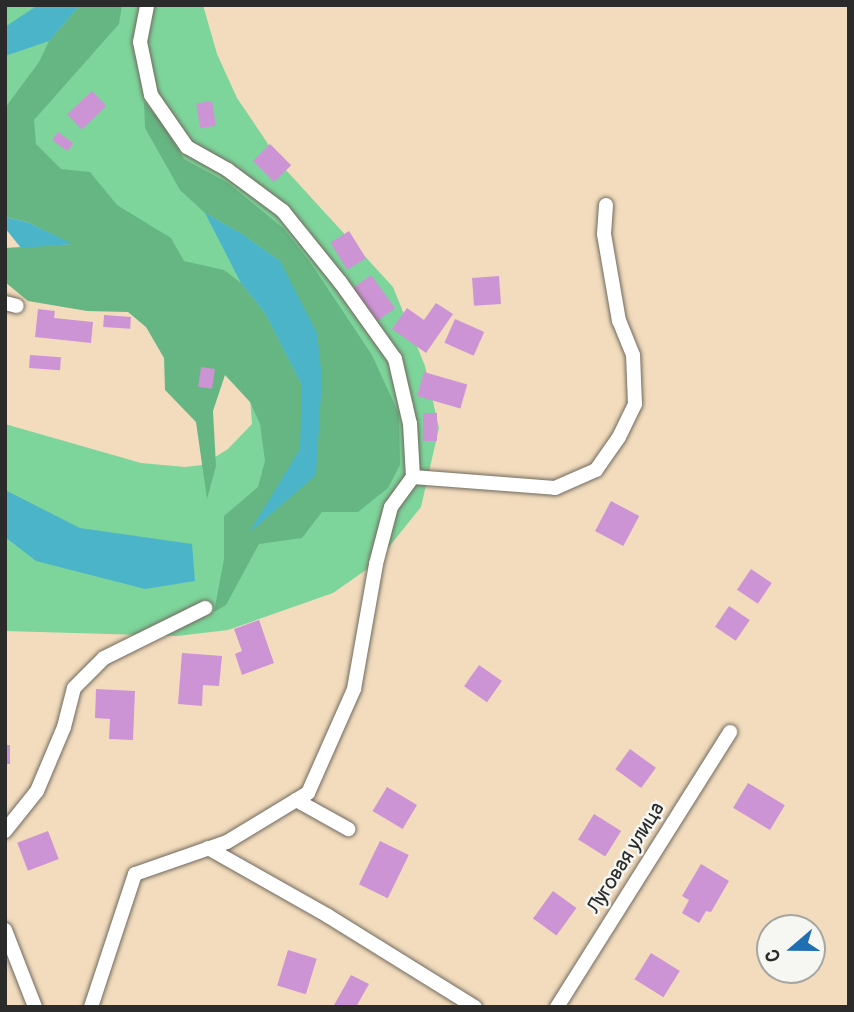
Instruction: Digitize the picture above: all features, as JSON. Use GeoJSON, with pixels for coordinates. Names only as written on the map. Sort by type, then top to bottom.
{"type":"FeatureCollection","features":[{"type":"Feature","properties":{"kind":"street"},"geometry":{"type":"LineString","coordinates":[[91,1007],[135,874],[227,842],[308,793],[354,689],[376,564],[391,507],[414,477],[410,424],[394,359],[340,282],[283,211],[228,170],[187,147],[151,95],[140,42],[147,5]]}},
{"type":"Feature","properties":{"kind":"street"},"geometry":{"type":"LineString","coordinates":[[414,477],[555,488],[596,470],[619,437],[635,404],[633,355],[619,321],[606,247],[606,205]]}},
{"type":"Feature","properties":{"kind":"street"},"geometry":{"type":"LineString","coordinates":[[5,831],[37,791],[64,727],[74,688],[104,658],[205,608]]}},
{"type":"Feature","properties":{"kind":"street","name":"Луговая улица"},"geometry":{"type":"LineString","coordinates":[[557,1007],[730,732]]}},
{"type":"Feature","properties":{"kind":"street"},"geometry":{"type":"LineString","coordinates":[[296,800],[348,829]]}},
{"type":"Feature","properties":{"kind":"street"},"geometry":{"type":"LineString","coordinates":[[208,848],[328,916],[475,1007]]}},
{"type":"Feature","properties":{"kind":"street"},"geometry":{"type":"LineString","coordinates":[[5,930],[35,1007]]}},
{"type":"Feature","properties":{"kind":"green space"},"geometry":{"type":"Polygon","coordinates":[[[5,5],[203,5],[217,54],[237,98],[285,169],[393,287],[425,366],[439,428],[421,507],[376,563],[333,593],[228,630],[177,636],[5,631],[5,424],[141,463],[185,467],[202,465],[228,449],[252,424],[248,368],[5,193],[5,5]]]}},
{"type":"Feature","properties":{"kind":"green space"},"geometry":{"type":"Polygon","coordinates":[[[80,5],[122,5],[119,24],[34,120],[36,144],[61,169],[90,172],[117,205],[171,238],[184,261],[224,270],[241,283],[265,313],[302,385],[293,290],[280,261],[242,234],[205,213],[180,190],[145,128],[144,102],[160,120],[184,159],[228,183],[283,228],[310,262],[372,355],[399,414],[400,465],[388,488],[358,512],[322,512],[302,538],[259,544],[226,605],[214,612],[224,559],[224,516],[258,487],[265,461],[260,424],[250,402],[225,375],[213,411],[216,466],[207,499],[196,422],[165,390],[164,358],[146,327],[128,312],[87,311],[28,301],[5,282],[5,248],[71,244],[27,222],[5,217],[5,108],[39,62],[49,41],[80,5]]]}},
{"type":"Feature","properties":{"kind":"water"},"geometry":{"type":"Polygon","coordinates":[[[38,5],[80,5],[49,41],[5,56],[5,27],[38,5]]]}},
{"type":"Feature","properties":{"kind":"water"},"geometry":{"type":"Polygon","coordinates":[[[205,213],[242,234],[280,261],[317,333],[322,378],[316,475],[249,533],[300,449],[302,385],[265,313],[241,283],[205,213]]]}},
{"type":"Feature","properties":{"kind":"water"},"geometry":{"type":"Polygon","coordinates":[[[5,217],[27,222],[73,244],[21,248],[5,228],[5,217]]]}},
{"type":"Feature","properties":{"kind":"water"},"geometry":{"type":"Polygon","coordinates":[[[5,490],[80,528],[192,544],[195,581],[145,589],[36,561],[5,537],[5,490]]]}},
{"type":"Feature","properties":{"kind":"building"},"geometry":{"type":"Polygon","coordinates":[[[92,91],[106,106],[81,130],[67,114],[92,91]]]}},
{"type":"Feature","properties":{"kind":"building"},"geometry":{"type":"Polygon","coordinates":[[[212,101],[216,126],[200,128],[196,104],[212,101]]]}},
{"type":"Feature","properties":{"kind":"building"},"geometry":{"type":"Polygon","coordinates":[[[58,132],[73,143],[67,151],[52,140],[58,132]]]}},
{"type":"Feature","properties":{"kind":"building"},"geometry":{"type":"Polygon","coordinates":[[[270,144],[291,165],[274,182],[253,161],[270,144]]]}},
{"type":"Feature","properties":{"kind":"building"},"geometry":{"type":"Polygon","coordinates":[[[349,231],[366,258],[347,270],[330,243],[349,231]]]}},
{"type":"Feature","properties":{"kind":"building"},"geometry":{"type":"Polygon","coordinates":[[[371,275],[395,308],[377,321],[353,288],[371,275]]]}},
{"type":"Feature","properties":{"kind":"building"},"geometry":{"type":"Polygon","coordinates":[[[499,276],[501,304],[474,306],[472,278],[499,276]]]}},
{"type":"Feature","properties":{"kind":"building"},"geometry":{"type":"Polygon","coordinates":[[[436,303],[453,314],[426,353],[392,329],[407,308],[424,320],[436,303]]]}},
{"type":"Feature","properties":{"kind":"building"},"geometry":{"type":"Polygon","coordinates":[[[38,309],[55,311],[54,318],[93,322],[91,343],[35,337],[38,309]]]}},
{"type":"Feature","properties":{"kind":"building"},"geometry":{"type":"Polygon","coordinates":[[[104,315],[131,317],[130,329],[103,327],[104,315]]]}},
{"type":"Feature","properties":{"kind":"building"},"geometry":{"type":"Polygon","coordinates":[[[455,319],[484,332],[474,356],[444,343],[455,319]]]}},
{"type":"Feature","properties":{"kind":"building"},"geometry":{"type":"Polygon","coordinates":[[[30,355],[61,357],[60,370],[29,368],[30,355]]]}},
{"type":"Feature","properties":{"kind":"building"},"geometry":{"type":"Polygon","coordinates":[[[201,367],[215,369],[212,389],[198,387],[201,367]]]}},
{"type":"Feature","properties":{"kind":"building"},"geometry":{"type":"Polygon","coordinates":[[[424,372],[467,384],[460,408],[417,396],[424,372]]]}},
{"type":"Feature","properties":{"kind":"building"},"geometry":{"type":"Polygon","coordinates":[[[423,413],[437,413],[437,441],[423,441],[423,413]]]}},
{"type":"Feature","properties":{"kind":"building"},"geometry":{"type":"Polygon","coordinates":[[[611,501],[639,516],[623,546],[595,531],[611,501]]]}},
{"type":"Feature","properties":{"kind":"building"},"geometry":{"type":"Polygon","coordinates":[[[751,569],[772,583],[758,604],[737,590],[751,569]]]}},
{"type":"Feature","properties":{"kind":"building"},"geometry":{"type":"Polygon","coordinates":[[[729,606],[750,620],[736,641],[715,627],[729,606]]]}},
{"type":"Feature","properties":{"kind":"building"},"geometry":{"type":"Polygon","coordinates":[[[259,620],[274,663],[242,675],[235,654],[242,651],[234,629],[259,620]]]}},
{"type":"Feature","properties":{"kind":"building"},"geometry":{"type":"Polygon","coordinates":[[[182,653],[222,656],[219,686],[203,685],[202,706],[178,704],[182,653]]]}},
{"type":"Feature","properties":{"kind":"building"},"geometry":{"type":"Polygon","coordinates":[[[479,665],[502,681],[487,702],[464,686],[479,665]]]}},
{"type":"Feature","properties":{"kind":"building"},"geometry":{"type":"Polygon","coordinates":[[[96,689],[135,691],[133,740],[109,739],[110,719],[95,718],[96,689]]]}},
{"type":"Feature","properties":{"kind":"building"},"geometry":{"type":"Polygon","coordinates":[[[5,745],[10,745],[10,764],[5,764],[5,745]]]}},
{"type":"Feature","properties":{"kind":"building"},"geometry":{"type":"Polygon","coordinates":[[[630,749],[656,768],[641,788],[615,769],[630,749]]]}},
{"type":"Feature","properties":{"kind":"building"},"geometry":{"type":"Polygon","coordinates":[[[748,783],[785,805],[770,830],[733,808],[748,783]]]}},
{"type":"Feature","properties":{"kind":"building"},"geometry":{"type":"Polygon","coordinates":[[[387,787],[417,805],[403,829],[373,811],[387,787]]]}},
{"type":"Feature","properties":{"kind":"building"},"geometry":{"type":"Polygon","coordinates":[[[594,814],[621,831],[605,856],[578,839],[594,814]]]}},
{"type":"Feature","properties":{"kind":"building"},"geometry":{"type":"Polygon","coordinates":[[[48,831],[59,859],[28,871],[17,843],[48,831]]]}},
{"type":"Feature","properties":{"kind":"building"},"geometry":{"type":"Polygon","coordinates":[[[380,841],[409,855],[388,898],[359,884],[380,841]]]}},
{"type":"Feature","properties":{"kind":"building"},"geometry":{"type":"Polygon","coordinates":[[[701,864],[729,881],[711,912],[706,911],[699,923],[682,913],[689,900],[682,896],[701,864]]]}},
{"type":"Feature","properties":{"kind":"building"},"geometry":{"type":"Polygon","coordinates":[[[553,891],[576,908],[556,936],[533,919],[553,891]]]}},
{"type":"Feature","properties":{"kind":"building"},"geometry":{"type":"Polygon","coordinates":[[[288,950],[317,959],[306,994],[277,985],[288,950]]]}},
{"type":"Feature","properties":{"kind":"building"},"geometry":{"type":"Polygon","coordinates":[[[651,953],[680,971],[663,997],[635,979],[651,953]]]}},
{"type":"Feature","properties":{"kind":"building"},"geometry":{"type":"Polygon","coordinates":[[[351,975],[369,984],[356,1007],[333,1007],[351,975]]]}}]}
